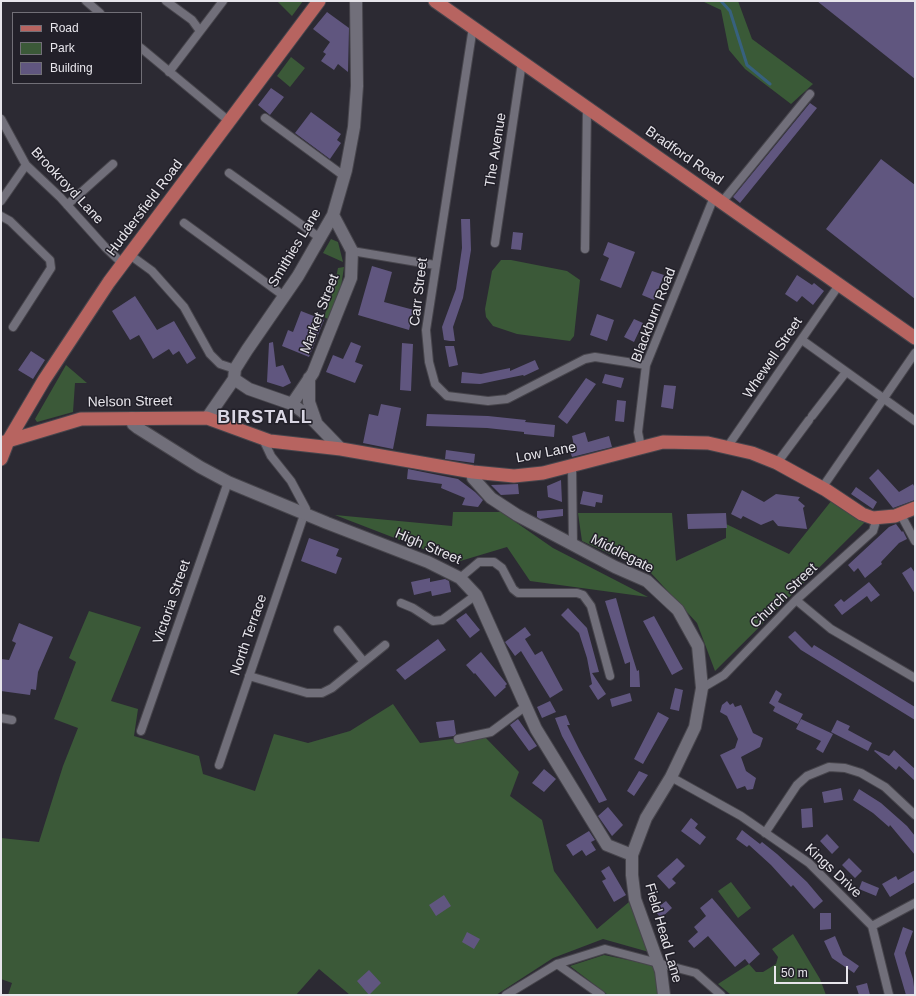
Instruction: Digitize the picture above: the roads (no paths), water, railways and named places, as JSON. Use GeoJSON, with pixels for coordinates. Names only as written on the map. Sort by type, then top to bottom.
{"type":"FeatureCollection","features":[{"type":"Feature","properties":{"kind":"main road","name":"Huddersfield Road"},"geometry":{"type":"LineString","coordinates":[[1,459],[5,442],[44,380],[127,259],[230,122],[318,1]]}},
{"type":"Feature","properties":{"kind":"main road","name":"Bradford Road"},"geometry":{"type":"LineString","coordinates":[[435,1],[915,338]]}},
{"type":"Feature","properties":{"kind":"main road","name":"Nelson Street"},"geometry":{"type":"LineString","coordinates":[[5,442],[81,419],[207,418]]}},
{"type":"Feature","properties":{"kind":"main road","name":"Low Lane"},"geometry":{"type":"LineString","coordinates":[[207,418],[270,442],[341,449],[473,472],[514,476],[543,473],[663,442],[683,441],[728,446],[752,453],[777,463],[822,488],[862,514],[877,518]]}},
{"type":"Feature","properties":{"kind":"main road"},"geometry":{"type":"LineString","coordinates":[[877,518],[902,515],[915,508]]}},
{"type":"Feature","properties":{"kind":"street"},"geometry":{"type":"LineString","coordinates":[[86,1],[99,12]]}},
{"type":"Feature","properties":{"kind":"street"},"geometry":{"type":"LineString","coordinates":[[166,1],[192,20],[200,31]]}},
{"type":"Feature","properties":{"kind":"street"},"geometry":{"type":"LineString","coordinates":[[169,72],[223,1]]}},
{"type":"Feature","properties":{"kind":"street","name":"Smithies Lane"},"geometry":{"type":"LineString","coordinates":[[207,418],[333,215],[344,176],[354,127],[357,86],[356,1]]}},
{"type":"Feature","properties":{"kind":"street","name":"Carr Street"},"geometry":{"type":"LineString","coordinates":[[473,27],[426,330],[429,362],[435,384],[447,396],[488,401],[507,399],[585,359],[595,357],[646,365]]}},
{"type":"Feature","properties":{"kind":"street"},"geometry":{"type":"LineString","coordinates":[[142,49],[230,122]]}},
{"type":"Feature","properties":{"kind":"street","name":"The Avenue"},"geometry":{"type":"LineString","coordinates":[[495,243],[522,62]]}},
{"type":"Feature","properties":{"kind":"street","name":"Blackburn Road"},"geometry":{"type":"LineString","coordinates":[[641,447],[638,432],[646,365],[718,199],[810,94]]}},
{"type":"Feature","properties":{"kind":"street"},"geometry":{"type":"LineString","coordinates":[[585,249],[587,108]]}},
{"type":"Feature","properties":{"kind":"street"},"geometry":{"type":"LineString","coordinates":[[265,118],[344,176]]}},
{"type":"Feature","properties":{"kind":"street","name":"Brookroyd Lane"},"geometry":{"type":"LineString","coordinates":[[1,119],[26,165],[67,205],[105,247],[152,271],[184,307],[210,354],[220,364],[234,374]]}},
{"type":"Feature","properties":{"kind":"street"},"geometry":{"type":"LineString","coordinates":[[67,205],[113,164]]}},
{"type":"Feature","properties":{"kind":"street"},"geometry":{"type":"LineString","coordinates":[[1,201],[26,165]]}},
{"type":"Feature","properties":{"kind":"street"},"geometry":{"type":"LineString","coordinates":[[229,173],[320,238]]}},
{"type":"Feature","properties":{"kind":"street","name":"Market Street"},"geometry":{"type":"LineString","coordinates":[[292,404],[310,378],[338,315],[352,278],[352,251],[333,215]]}},
{"type":"Feature","properties":{"kind":"street"},"geometry":{"type":"LineString","coordinates":[[1,216],[10,221],[50,260],[51,268],[13,327]]}},
{"type":"Feature","properties":{"kind":"street"},"geometry":{"type":"LineString","coordinates":[[184,223],[284,296]]}},
{"type":"Feature","properties":{"kind":"street"},"geometry":{"type":"LineString","coordinates":[[352,251],[435,265]]}},
{"type":"Feature","properties":{"kind":"street","name":"Whewell Street"},"geometry":{"type":"LineString","coordinates":[[728,446],[839,285]]}},
{"type":"Feature","properties":{"kind":"street"},"geometry":{"type":"LineString","coordinates":[[802,340],[915,421]]}},
{"type":"Feature","properties":{"kind":"street"},"geometry":{"type":"LineString","coordinates":[[822,488],[915,352]]}},
{"type":"Feature","properties":{"kind":"street"},"geometry":{"type":"LineString","coordinates":[[777,463],[846,372]]}},
{"type":"Feature","properties":{"kind":"street"},"geometry":{"type":"LineString","coordinates":[[234,374],[249,389],[292,404],[317,424],[341,449]]}},
{"type":"Feature","properties":{"kind":"street","name":"Market Street"},"geometry":{"type":"LineString","coordinates":[[310,378],[310,402],[317,424]]}},
{"type":"Feature","properties":{"kind":"street","name":"High Street"},"geometry":{"type":"LineString","coordinates":[[132,418],[133,424],[138,428],[200,467],[228,482],[327,523],[428,562],[460,578],[476,595],[536,729],[607,845],[632,855]]}},
{"type":"Feature","properties":{"kind":"street"},"geometry":{"type":"LineString","coordinates":[[264,439],[271,456],[291,481],[306,507],[305,513]]}},
{"type":"Feature","properties":{"kind":"street"},"geometry":{"type":"LineString","coordinates":[[572,466],[573,546]]}},
{"type":"Feature","properties":{"kind":"street","name":"Middlegate"},"geometry":{"type":"LineString","coordinates":[[473,472],[474,478],[491,498],[517,515],[573,546],[647,581],[678,610],[698,646],[702,688],[695,727],[671,777],[646,818],[632,855]]}},
{"type":"Feature","properties":{"kind":"street","name":"Victoria Street"},"geometry":{"type":"LineString","coordinates":[[141,731],[228,482]]}},
{"type":"Feature","properties":{"kind":"street","name":"North Terrace"},"geometry":{"type":"LineString","coordinates":[[219,765],[305,513]]}},
{"type":"Feature","properties":{"kind":"street"},"geometry":{"type":"LineString","coordinates":[[902,515],[915,541]]}},
{"type":"Feature","properties":{"kind":"street","name":"Church Street"},"geometry":{"type":"LineString","coordinates":[[702,688],[724,675],[796,600],[873,531],[877,518]]}},
{"type":"Feature","properties":{"kind":"street"},"geometry":{"type":"LineString","coordinates":[[460,578],[479,562],[494,562],[502,568],[513,589],[518,593],[577,593],[583,595],[591,606],[610,676]]}},
{"type":"Feature","properties":{"kind":"street"},"geometry":{"type":"LineString","coordinates":[[401,604],[413,608],[433,621],[442,620],[476,595]]}},
{"type":"Feature","properties":{"kind":"street"},"geometry":{"type":"LineString","coordinates":[[796,600],[831,629],[915,678]]}},
{"type":"Feature","properties":{"kind":"street"},"geometry":{"type":"LineString","coordinates":[[338,630],[364,662]]}},
{"type":"Feature","properties":{"kind":"street"},"geometry":{"type":"LineString","coordinates":[[249,676],[307,693],[322,693],[332,688],[385,645]]}},
{"type":"Feature","properties":{"kind":"street"},"geometry":{"type":"LineString","coordinates":[[458,739],[491,732],[526,706]]}},
{"type":"Feature","properties":{"kind":"street"},"geometry":{"type":"LineString","coordinates":[[1,718],[12,720]]}},
{"type":"Feature","properties":{"kind":"street"},"geometry":{"type":"LineString","coordinates":[[766,833],[798,785],[807,776],[829,767],[845,768],[861,773],[885,787],[915,815]]}},
{"type":"Feature","properties":{"kind":"street","name":"Kings Drive"},"geometry":{"type":"LineString","coordinates":[[671,777],[741,816],[809,863],[872,926]]}},
{"type":"Feature","properties":{"kind":"street","name":"Field Head Lane"},"geometry":{"type":"LineString","coordinates":[[632,855],[632,875],[635,899],[658,962],[664,995]]}},
{"type":"Feature","properties":{"kind":"street"},"geometry":{"type":"LineString","coordinates":[[889,995],[872,926],[915,903]]}},
{"type":"Feature","properties":{"kind":"street"},"geometry":{"type":"LineString","coordinates":[[506,995],[557,964],[605,949],[696,973],[721,995]]}},
{"type":"Feature","properties":{"kind":"street"},"geometry":{"type":"LineString","coordinates":[[557,964],[601,995]]}},
{"type":"Feature","properties":{"kind":"waterway"},"geometry":{"type":"LineString","coordinates":[[721,1],[730,11],[747,65],[770,84]]}},
{"type":"Feature","properties":{"kind":"district","name":"BIRSTALL"},"geometry":{"type":"Point","coordinates":[265,418]}}]}
